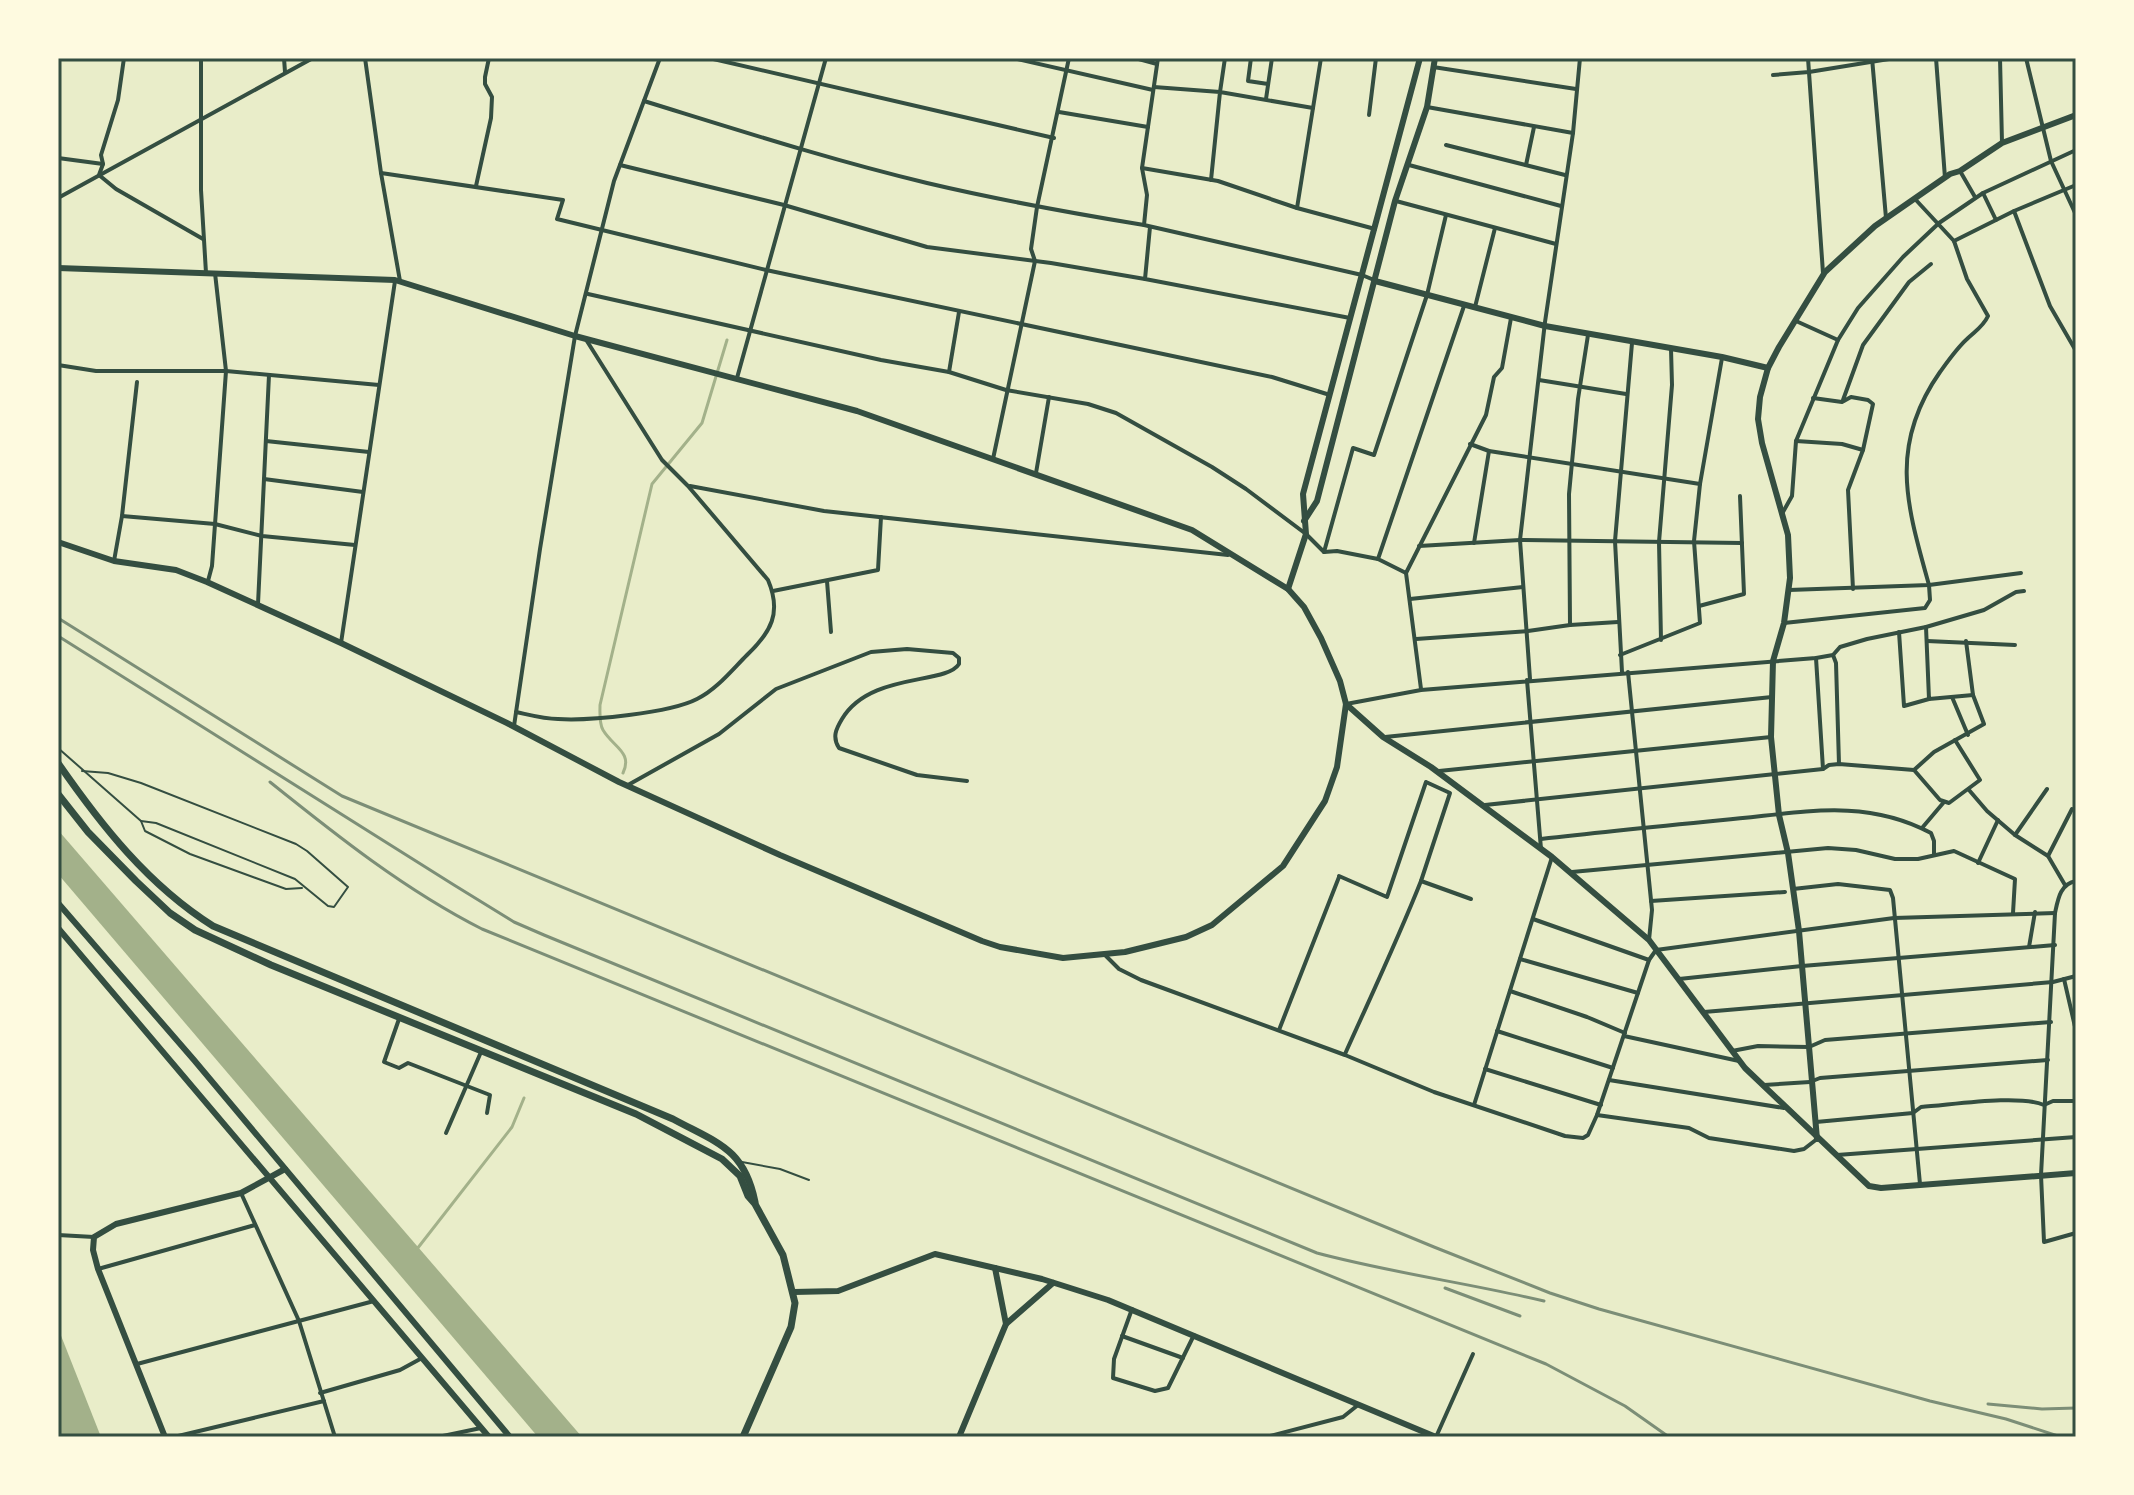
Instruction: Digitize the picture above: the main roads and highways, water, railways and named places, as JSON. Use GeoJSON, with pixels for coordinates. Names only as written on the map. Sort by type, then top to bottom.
{"type":"FeatureCollection","features":[{"type":"Feature","properties":{"kind":"main road"},"geometry":{"type":"LineString","coordinates":[[58,763],[97,819],[160,887],[213,926],[673,1119],[724,1147],[741,1162],[750,1180],[755,1204]]}},
{"type":"Feature","properties":{"kind":"main road"},"geometry":{"type":"LineString","coordinates":[[58,794],[88,832],[136,881],[170,913],[195,930],[399,1019],[636,1114],[722,1159],[740,1176],[748,1196],[783,1255],[794,1292],[795,1309],[791,1327],[743,1437]]}},
{"type":"Feature","properties":{"kind":"waterway"},"geometry":{"type":"LineString","coordinates":[[623,773],[626,760],[603,730],[600,705],[652,484],[702,423],[727,340]]}},
{"type":"Feature","properties":{"kind":"waterway"},"geometry":{"type":"LineString","coordinates":[[417,1249],[512,1127],[524,1098]]}},
{"type":"Feature","properties":{"kind":"railway"},"geometry":{"type":"LineString","coordinates":[[58,618],[342,796],[1434,1247],[1599,1309],[1930,1401],[2006,1419],[2061,1437]]}},
{"type":"Feature","properties":{"kind":"railway"},"geometry":{"type":"LineString","coordinates":[[58,636],[514,922],[1317,1253],[1544,1301]]}},
{"type":"Feature","properties":{"kind":"railway"},"geometry":{"type":"LineString","coordinates":[[270,782],[398,879],[482,929],[1546,1364],[1625,1406],[1669,1437]]}},
{"type":"Feature","properties":{"kind":"railway"},"geometry":{"type":"LineString","coordinates":[[1445,1288],[1520,1316]]}},
{"type":"Feature","properties":{"kind":"railway"},"geometry":{"type":"LineString","coordinates":[[1988,1404],[2042,1409],[2076,1408]]}}]}
